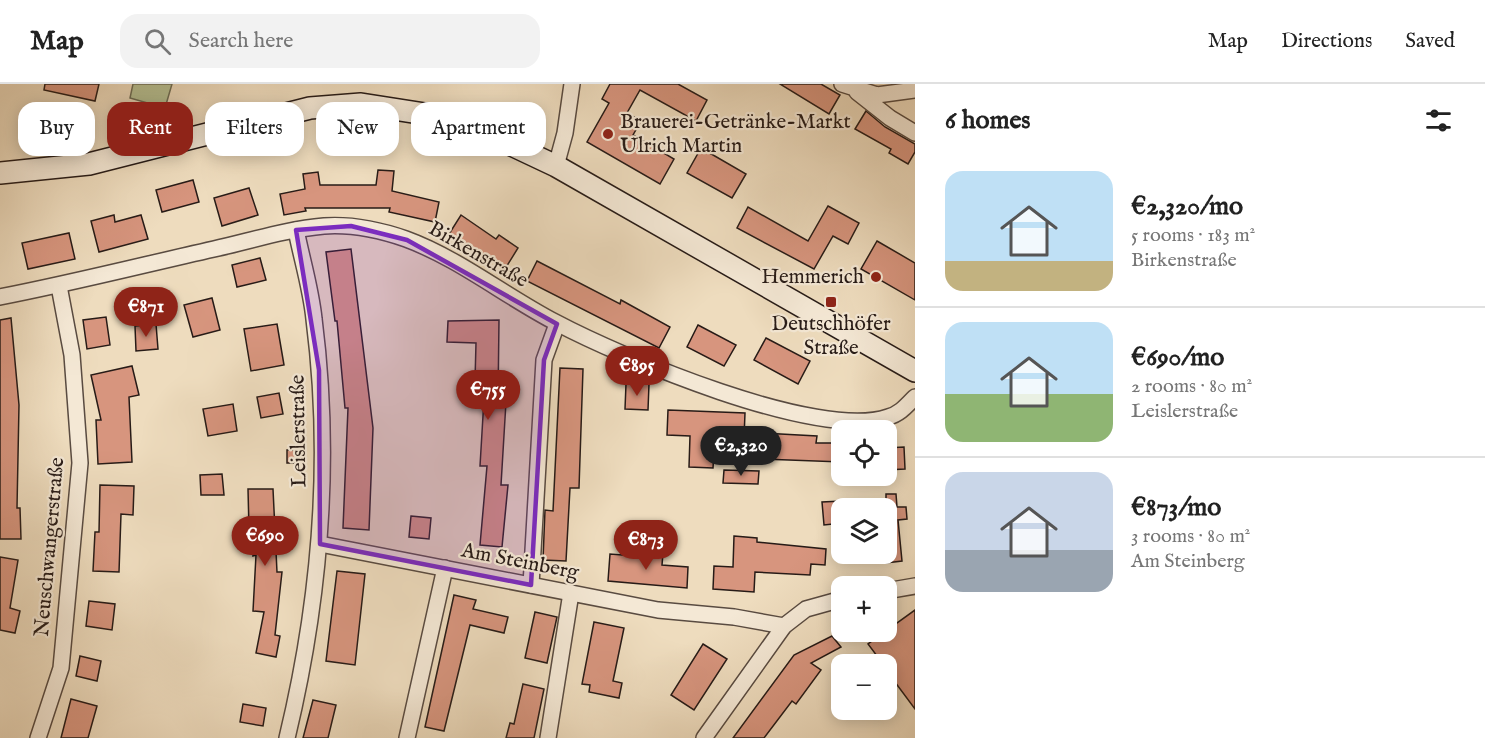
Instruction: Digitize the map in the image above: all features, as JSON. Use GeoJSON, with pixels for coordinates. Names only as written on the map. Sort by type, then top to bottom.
{"type":"FeatureCollection","features":[{"type":"Feature","properties":{"kind":"main road"},"geometry":{"type":"LineString","coordinates":[[0,173],[88,164],[285,113],[361,104],[408,110],[456,122],[512,144],[556,166],[915,371]]}},
{"type":"Feature","properties":{"kind":"street"},"geometry":{"type":"LineString","coordinates":[[556,166],[565,133],[571,90],[559,84]]}},
{"type":"Feature","properties":{"kind":"street"},"geometry":{"type":"LineString","coordinates":[[848,87],[877,95],[915,90]]}},
{"type":"Feature","properties":{"kind":"street"},"geometry":{"type":"LineString","coordinates":[[848,87],[915,133]]}},
{"type":"Feature","properties":{"kind":"street","name":"Birkenstraße"},"geometry":{"type":"LineString","coordinates":[[0,297],[59,286],[296,230],[351,226],[377,230],[407,240],[438,254],[557,324],[670,373],[753,401],[804,414],[841,420],[874,420],[900,412],[915,397]]}},
{"type":"Feature","properties":{"kind":"street","name":"Leislerstraße"},"geometry":{"type":"LineString","coordinates":[[287,738],[300,682],[320,544],[323,423],[314,317],[296,230]]}},
{"type":"Feature","properties":{"kind":"street","name":"Neuschwangerstraße"},"geometry":{"type":"LineString","coordinates":[[38,738],[61,668],[80,464],[72,356],[59,286]]}},
{"type":"Feature","properties":{"kind":"street"},"geometry":{"type":"LineString","coordinates":[[531,585],[544,360],[557,324]]}},
{"type":"Feature","properties":{"kind":"street","name":"Am Steinberg"},"geometry":{"type":"LineString","coordinates":[[320,544],[658,610],[734,617],[784,626]]}},
{"type":"Feature","properties":{"kind":"street"},"geometry":{"type":"LineString","coordinates":[[407,738],[446,568]]}},
{"type":"Feature","properties":{"kind":"street"},"geometry":{"type":"LineString","coordinates":[[897,589],[915,586]]}},
{"type":"Feature","properties":{"kind":"street"},"geometry":{"type":"LineString","coordinates":[[548,738],[571,593]]}},
{"type":"Feature","properties":{"kind":"street"},"geometry":{"type":"LineString","coordinates":[[704,738],[784,626],[806,609],[831,602]]}},
{"type":"Feature","properties":{"kind":"highlighted area"},"geometry":{"type":"Polygon","coordinates":[[[351,226],[407,240],[557,324],[544,360],[531,585],[320,544],[319,370],[296,230],[351,226]]]}},
{"type":"Feature","properties":{"kind":"green space"},"geometry":{"type":"Polygon","coordinates":[[[133,84],[172,84],[167,102],[144,102],[130,98],[133,84]]]}},
{"type":"Feature","properties":{"kind":"building"},"geometry":{"type":"Polygon","coordinates":[[[45,84],[99,84],[95,101],[44,90],[45,84]]]}},
{"type":"Feature","properties":{"kind":"building"},"geometry":{"type":"Polygon","coordinates":[[[610,84],[678,84],[707,100],[696,121],[640,90],[627,113],[641,121],[633,135],[674,159],[660,184],[587,142],[609,103],[602,99],[610,84]]]}},
{"type":"Feature","properties":{"kind":"building"},"geometry":{"type":"Polygon","coordinates":[[[780,84],[821,84],[840,95],[829,114],[780,84]]]}},
{"type":"Feature","properties":{"kind":"building"},"geometry":{"type":"Polygon","coordinates":[[[866,111],[885,127],[915,144],[915,152],[908,164],[889,153],[891,149],[855,129],[866,111]]]}},
{"type":"Feature","properties":{"kind":"building"},"geometry":{"type":"Polygon","coordinates":[[[701,148],[746,174],[732,198],[687,173],[701,148]]]}},
{"type":"Feature","properties":{"kind":"building"},"geometry":{"type":"Polygon","coordinates":[[[378,170],[394,171],[392,191],[439,202],[435,222],[389,212],[390,208],[305,208],[306,211],[284,215],[280,194],[305,189],[303,174],[318,172],[320,185],[376,185],[378,170]]]}},
{"type":"Feature","properties":{"kind":"building"},"geometry":{"type":"Polygon","coordinates":[[[193,180],[199,202],[162,212],[156,190],[193,180]]]}},
{"type":"Feature","properties":{"kind":"building"},"geometry":{"type":"Polygon","coordinates":[[[249,188],[258,215],[222,226],[214,198],[249,188]]]}},
{"type":"Feature","properties":{"kind":"building"},"geometry":{"type":"Polygon","coordinates":[[[828,206],[859,223],[848,244],[833,236],[814,269],[737,228],[748,207],[808,241],[828,206]]]}},
{"type":"Feature","properties":{"kind":"building"},"geometry":{"type":"Polygon","coordinates":[[[114,215],[115,222],[141,215],[148,239],[99,252],[91,221],[114,215]]]}},
{"type":"Feature","properties":{"kind":"building"},"geometry":{"type":"Polygon","coordinates":[[[461,215],[496,239],[499,235],[518,248],[505,269],[449,234],[461,215]]]}},
{"type":"Feature","properties":{"kind":"building"},"geometry":{"type":"Polygon","coordinates":[[[69,233],[75,259],[28,269],[22,243],[69,233]]]}},
{"type":"Feature","properties":{"kind":"building"},"geometry":{"type":"Polygon","coordinates":[[[877,241],[915,263],[915,300],[861,269],[877,241]]]}},
{"type":"Feature","properties":{"kind":"building"},"geometry":{"type":"Polygon","coordinates":[[[351,249],[373,428],[369,530],[343,528],[348,408],[345,408],[337,321],[335,321],[326,252],[351,249]]]}},
{"type":"Feature","properties":{"kind":"building"},"geometry":{"type":"Polygon","coordinates":[[[260,258],[266,280],[237,287],[232,265],[260,258]]]}},
{"type":"Feature","properties":{"kind":"building"},"geometry":{"type":"Polygon","coordinates":[[[537,261],[620,304],[621,300],[670,327],[659,348],[527,281],[537,261]]]}},
{"type":"Feature","properties":{"kind":"building"},"geometry":{"type":"Polygon","coordinates":[[[212,298],[220,330],[193,337],[184,305],[212,298]]]}},
{"type":"Feature","properties":{"kind":"building"},"geometry":{"type":"Polygon","coordinates":[[[106,317],[110,345],[87,349],[83,320],[106,317]]]}},
{"type":"Feature","properties":{"kind":"building"},"geometry":{"type":"Polygon","coordinates":[[[11,318],[19,405],[17,508],[20,508],[21,539],[0,539],[0,320],[11,318]]]}},
{"type":"Feature","properties":{"kind":"building"},"geometry":{"type":"Polygon","coordinates":[[[499,320],[498,401],[506,402],[501,485],[508,485],[502,547],[480,545],[487,466],[480,466],[485,382],[475,381],[476,343],[447,342],[448,321],[499,320]]]}},
{"type":"Feature","properties":{"kind":"building"},"geometry":{"type":"Polygon","coordinates":[[[156,324],[158,349],[136,351],[135,326],[156,324]]]}},
{"type":"Feature","properties":{"kind":"building"},"geometry":{"type":"Polygon","coordinates":[[[277,324],[284,365],[251,371],[244,329],[277,324]]]}},
{"type":"Feature","properties":{"kind":"building"},"geometry":{"type":"Polygon","coordinates":[[[698,325],[736,345],[724,366],[687,347],[698,325]]]}},
{"type":"Feature","properties":{"kind":"building"},"geometry":{"type":"Polygon","coordinates":[[[766,338],[810,361],[798,384],[754,360],[766,338]]]}},
{"type":"Feature","properties":{"kind":"building"},"geometry":{"type":"Polygon","coordinates":[[[132,366],[139,395],[129,397],[132,462],[98,464],[96,420],[101,420],[91,375],[132,366]]]}},
{"type":"Feature","properties":{"kind":"building"},"geometry":{"type":"Polygon","coordinates":[[[560,368],[583,369],[579,488],[570,488],[566,561],[543,560],[545,510],[553,511],[560,368]]]}},
{"type":"Feature","properties":{"kind":"building"},"geometry":{"type":"Polygon","coordinates":[[[626,384],[649,384],[648,410],[625,409],[626,384]]]}},
{"type":"Feature","properties":{"kind":"building"},"geometry":{"type":"Polygon","coordinates":[[[279,393],[283,414],[261,418],[257,397],[279,393]]]}},
{"type":"Feature","properties":{"kind":"building"},"geometry":{"type":"Polygon","coordinates":[[[233,404],[237,431],[208,436],[203,409],[233,404]]]}},
{"type":"Feature","properties":{"kind":"building"},"geometry":{"type":"Polygon","coordinates":[[[668,410],[745,413],[744,438],[715,436],[713,468],[689,467],[690,436],[667,435],[668,410]]]}},
{"type":"Feature","properties":{"kind":"building"},"geometry":{"type":"Polygon","coordinates":[[[762,433],[817,436],[816,443],[831,443],[831,462],[761,459],[762,433]]]}},
{"type":"Feature","properties":{"kind":"building"},"geometry":{"type":"Polygon","coordinates":[[[897,447],[904,447],[905,469],[897,469],[897,447]]]}},
{"type":"Feature","properties":{"kind":"building"},"geometry":{"type":"Polygon","coordinates":[[[287,450],[301,450],[301,463],[287,463],[287,450]]]}},
{"type":"Feature","properties":{"kind":"building"},"geometry":{"type":"Polygon","coordinates":[[[724,470],[759,471],[758,484],[723,483],[724,470]]]}},
{"type":"Feature","properties":{"kind":"building"},"geometry":{"type":"Polygon","coordinates":[[[222,474],[224,495],[201,495],[200,475],[222,474]]]}},
{"type":"Feature","properties":{"kind":"building"},"geometry":{"type":"Polygon","coordinates":[[[100,485],[134,486],[133,515],[121,514],[119,572],[93,571],[95,532],[99,532],[100,485]]]}},
{"type":"Feature","properties":{"kind":"building"},"geometry":{"type":"Polygon","coordinates":[[[248,489],[273,489],[277,572],[282,572],[275,635],[280,636],[276,657],[256,653],[264,612],[253,611],[256,555],[253,556],[252,529],[249,529],[248,489]]]}},
{"type":"Feature","properties":{"kind":"building"},"geometry":{"type":"Polygon","coordinates":[[[886,494],[896,494],[896,498],[886,498],[886,494]]]}},
{"type":"Feature","properties":{"kind":"building"},"geometry":{"type":"Polygon","coordinates":[[[822,502],[831,502],[831,524],[824,525],[822,502]]]}},
{"type":"Feature","properties":{"kind":"building"},"geometry":{"type":"Polygon","coordinates":[[[897,507],[906,507],[907,519],[898,520],[902,561],[897,562],[897,507]]]}},
{"type":"Feature","properties":{"kind":"building"},"geometry":{"type":"Polygon","coordinates":[[[411,516],[431,518],[429,539],[409,537],[411,516]]]}},
{"type":"Feature","properties":{"kind":"building"},"geometry":{"type":"Polygon","coordinates":[[[734,536],[757,538],[757,542],[826,549],[825,565],[811,564],[810,575],[755,572],[754,592],[713,589],[714,566],[733,567],[734,536]]]}},
{"type":"Feature","properties":{"kind":"building"},"geometry":{"type":"Polygon","coordinates":[[[648,552],[663,553],[662,565],[688,567],[687,588],[608,581],[610,554],[648,557],[648,552]]]}},
{"type":"Feature","properties":{"kind":"building"},"geometry":{"type":"Polygon","coordinates":[[[0,557],[18,560],[10,608],[20,611],[15,633],[0,630],[0,557]]]}},
{"type":"Feature","properties":{"kind":"building"},"geometry":{"type":"Polygon","coordinates":[[[337,571],[365,574],[355,665],[326,661],[337,571]]]}},
{"type":"Feature","properties":{"kind":"building"},"geometry":{"type":"Polygon","coordinates":[[[454,595],[476,600],[473,609],[508,617],[504,633],[470,625],[444,731],[425,727],[454,595]]]}},
{"type":"Feature","properties":{"kind":"building"},"geometry":{"type":"Polygon","coordinates":[[[89,601],[115,604],[112,630],[86,626],[89,601]]]}},
{"type":"Feature","properties":{"kind":"building"},"geometry":{"type":"Polygon","coordinates":[[[915,610],[915,709],[897,685],[897,654],[876,654],[868,644],[871,642],[897,642],[897,623],[915,610]]]}},
{"type":"Feature","properties":{"kind":"building"},"geometry":{"type":"Polygon","coordinates":[[[535,612],[557,617],[547,663],[525,658],[535,612]]]}},
{"type":"Feature","properties":{"kind":"building"},"geometry":{"type":"Polygon","coordinates":[[[594,622],[624,628],[613,681],[622,683],[619,698],[589,692],[590,685],[582,684],[594,622]]]}},
{"type":"Feature","properties":{"kind":"building"},"geometry":{"type":"Polygon","coordinates":[[[831,636],[831,642],[837,642],[841,647],[811,663],[821,670],[796,704],[792,701],[764,738],[733,738],[794,655],[831,636]]]}},
{"type":"Feature","properties":{"kind":"building"},"geometry":{"type":"Polygon","coordinates":[[[703,644],[727,659],[694,710],[671,695],[703,644]]]}},
{"type":"Feature","properties":{"kind":"building"},"geometry":{"type":"Polygon","coordinates":[[[80,656],[101,661],[97,681],[76,676],[80,656]]]}},
{"type":"Feature","properties":{"kind":"building"},"geometry":{"type":"Polygon","coordinates":[[[523,684],[544,689],[534,738],[506,738],[510,723],[514,724],[523,684]]]}},
{"type":"Feature","properties":{"kind":"building"},"geometry":{"type":"Polygon","coordinates":[[[71,699],[97,706],[88,738],[61,738],[71,699]]]}},
{"type":"Feature","properties":{"kind":"building"},"geometry":{"type":"Polygon","coordinates":[[[313,700],[336,705],[328,738],[303,738],[313,700]]]}},
{"type":"Feature","properties":{"kind":"building"},"geometry":{"type":"Polygon","coordinates":[[[243,704],[266,708],[263,726],[240,722],[243,704]]]}},
{"type":"Feature","properties":{"kind":"place","name":"Brauerei-Getränke-Markt Ulrich Martin"},"geometry":{"type":"Point","coordinates":[608,134]}},
{"type":"Feature","properties":{"kind":"place","name":"Hemmerich"},"geometry":{"type":"Point","coordinates":[876,277]}},
{"type":"Feature","properties":{"kind":"place","name":"Deutschhöfer Straße"},"geometry":{"type":"Point","coordinates":[831,302]}}]}
